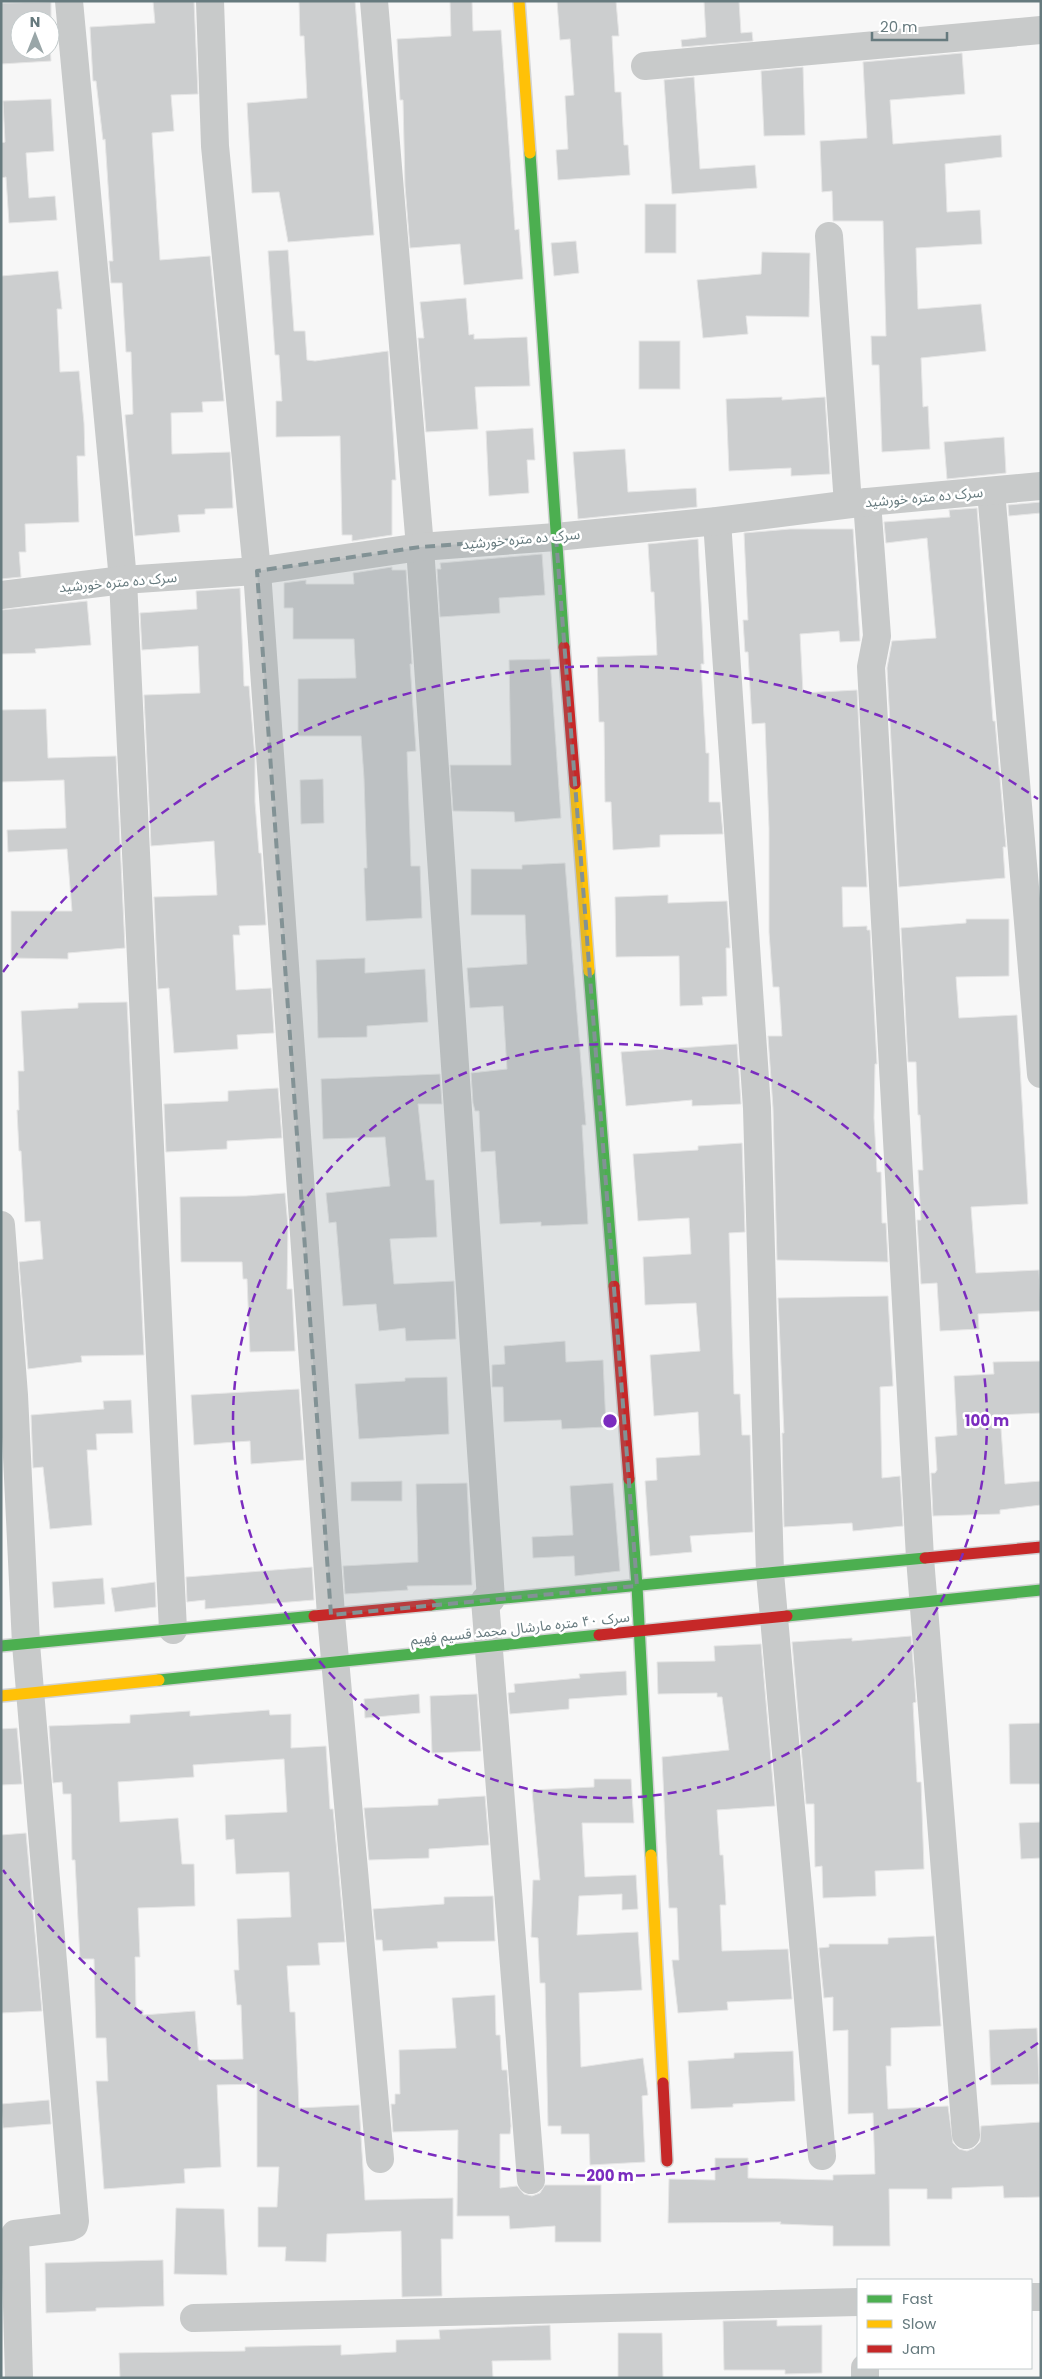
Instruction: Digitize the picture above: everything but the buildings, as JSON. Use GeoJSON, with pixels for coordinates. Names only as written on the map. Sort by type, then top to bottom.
{"type":"FeatureCollection","features":[{"type":"Feature","properties":{"kind":"street"},"geometry":{"type":"LineString","coordinates":[[69,1],[123,580],[173,1630]]}},
{"type":"Feature","properties":{"kind":"street"},"geometry":{"type":"LineString","coordinates":[[210,1],[215,146],[257,571],[331,1615],[380,2159]]}},
{"type":"Feature","properties":{"kind":"street"},"geometry":{"type":"LineString","coordinates":[[374,1],[420,547],[488,1600],[489,1646],[531,2180]]}},
{"type":"Feature","properties":{"kind":"street"},"geometry":{"type":"LineString","coordinates":[[519,1],[556,537],[637,1586],[667,2161]]}},
{"type":"Feature","properties":{"kind":"street"},"geometry":{"type":"LineString","coordinates":[[645,66],[1041,30]]}},
{"type":"Feature","properties":{"kind":"street"},"geometry":{"type":"LineString","coordinates":[[829,236],[858,503],[877,636],[871,667],[920,1558],[966,2135]]}},
{"type":"Feature","properties":{"kind":"street","name":"سرک ده متره خورشید"},"geometry":{"type":"LineString","coordinates":[[1,594],[123,580],[257,571],[420,547],[556,537],[717,521],[858,503],[1041,486]]}},
{"type":"Feature","properties":{"kind":"street"},"geometry":{"type":"LineString","coordinates":[[991,491],[1041,1074]]}},
{"type":"Feature","properties":{"kind":"street"},"geometry":{"type":"LineString","coordinates":[[717,521],[757,1108],[770,1573],[822,2156]]}},
{"type":"Feature","properties":{"kind":"street"},"geometry":{"type":"LineString","coordinates":[[1,1224],[14,1395],[14,1645],[31,1693],[75,2221],[70,2227],[15,2234],[19,2378]]}},
{"type":"Feature","properties":{"kind":"street"},"geometry":{"type":"LineString","coordinates":[[14,1645],[1041,1547]]}},
{"type":"Feature","properties":{"kind":"street","name":"سرک ۴۰ متره مارشال محمد قسیم فهیم"},"geometry":{"type":"LineString","coordinates":[[1,1696],[1041,1590]]}},
{"type":"Feature","properties":{"kind":"street"},"geometry":{"type":"LineString","coordinates":[[194,2318],[857,2302]]}},
{"type":"Feature","properties":{"kind":"highlighted area"},"geometry":{"type":"Polygon","coordinates":[[[556,537],[637,1586],[331,1615],[257,571],[420,547],[556,537]]]}},
{"type":"Feature","properties":{"kind":"traffic: fast"},"geometry":{"type":"LineString","coordinates":[[530,153],[564,647]]}},
{"type":"Feature","properties":{"kind":"traffic: fast"},"geometry":{"type":"LineString","coordinates":[[589,971],[614,1286]]}},
{"type":"Feature","properties":{"kind":"traffic: fast"},"geometry":{"type":"LineString","coordinates":[[629,1479],[637,1586],[651,1855]]}},
{"type":"Feature","properties":{"kind":"traffic: fast"},"geometry":{"type":"LineString","coordinates":[[431,1605],[925,1558]]}},
{"type":"Feature","properties":{"kind":"traffic: fast"},"geometry":{"type":"LineString","coordinates":[[787,1616],[1041,1590]]}},
{"type":"Feature","properties":{"kind":"traffic: fast"},"geometry":{"type":"LineString","coordinates":[[1,1646],[314,1616]]}},
{"type":"Feature","properties":{"kind":"traffic: fast"},"geometry":{"type":"LineString","coordinates":[[159,1680],[599,1635]]}},
{"type":"Feature","properties":{"kind":"traffic: slow"},"geometry":{"type":"LineString","coordinates":[[519,1],[530,153]]}},
{"type":"Feature","properties":{"kind":"traffic: slow"},"geometry":{"type":"LineString","coordinates":[[575,784],[589,971]]}},
{"type":"Feature","properties":{"kind":"traffic: slow"},"geometry":{"type":"LineString","coordinates":[[1,1696],[159,1680]]}},
{"type":"Feature","properties":{"kind":"traffic: slow"},"geometry":{"type":"LineString","coordinates":[[651,1855],[663,2083]]}},
{"type":"Feature","properties":{"kind":"traffic: jam"},"geometry":{"type":"LineString","coordinates":[[564,647],[575,784]]}},
{"type":"Feature","properties":{"kind":"traffic: jam"},"geometry":{"type":"LineString","coordinates":[[614,1286],[629,1479]]}},
{"type":"Feature","properties":{"kind":"traffic: jam"},"geometry":{"type":"LineString","coordinates":[[925,1558],[1041,1547]]}},
{"type":"Feature","properties":{"kind":"traffic: jam"},"geometry":{"type":"LineString","coordinates":[[314,1616],[431,1605]]}},
{"type":"Feature","properties":{"kind":"traffic: jam"},"geometry":{"type":"LineString","coordinates":[[599,1635],[787,1616]]}},
{"type":"Feature","properties":{"kind":"traffic: jam"},"geometry":{"type":"LineString","coordinates":[[663,2083],[667,2161]]}}]}
